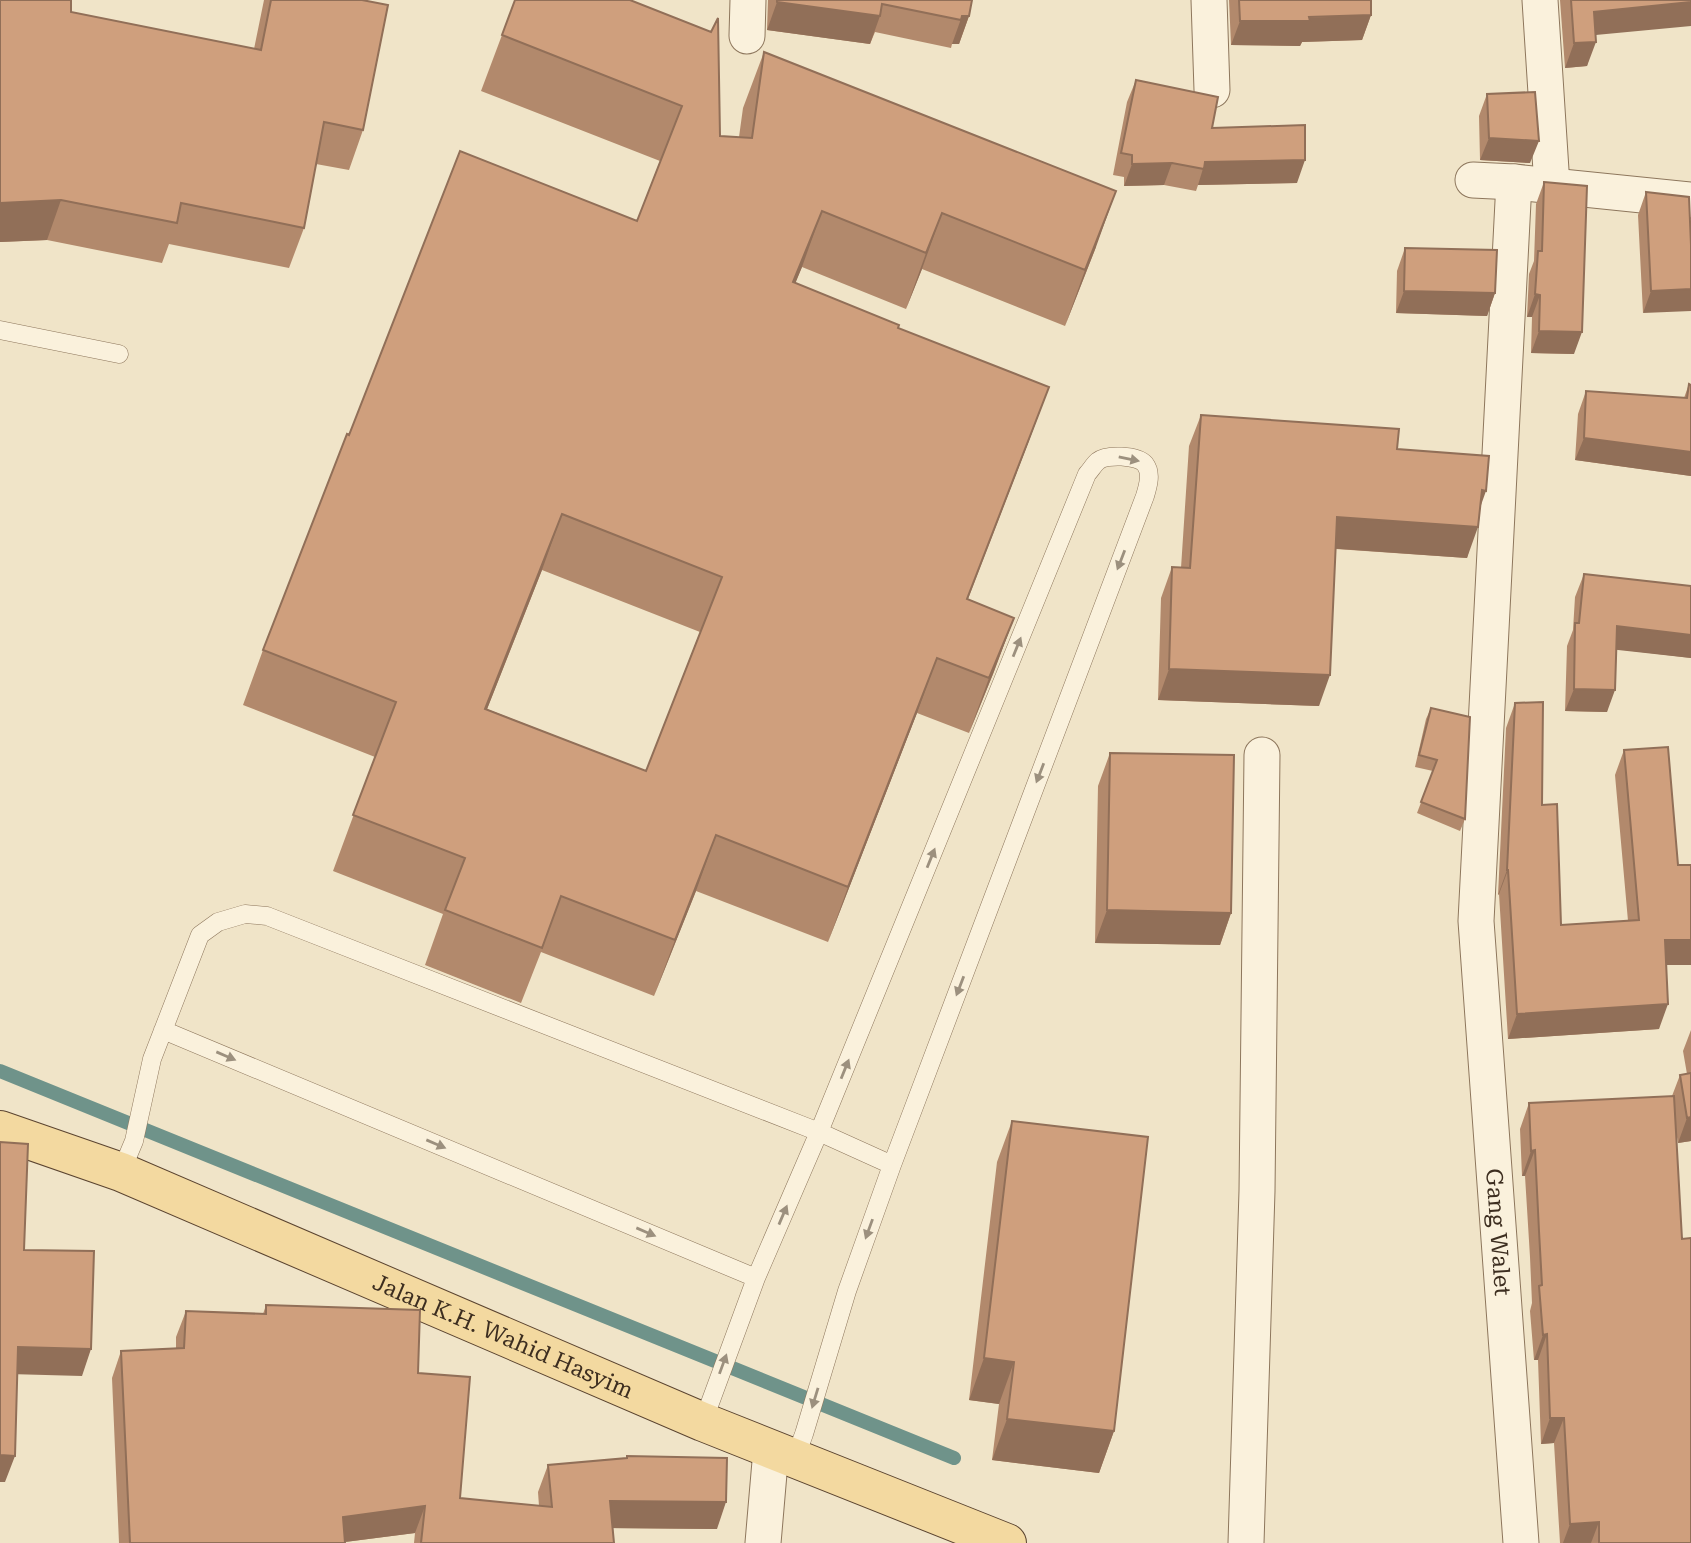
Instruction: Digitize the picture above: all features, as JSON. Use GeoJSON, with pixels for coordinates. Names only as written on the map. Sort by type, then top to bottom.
{"type":"FeatureCollection","features":[{"type":"Feature","properties":{"kind":"main road","name":"Jalan K.H. Wahid Hasyim"},"geometry":{"type":"LineString","coordinates":[[0,1130],[127,1156],[1007,1543]]}},
{"type":"Feature","properties":{"kind":"street"},"geometry":{"type":"LineString","coordinates":[[747,36],[748,0]]}},
{"type":"Feature","properties":{"kind":"street"},"geometry":{"type":"LineString","coordinates":[[1209,0],[1212,90]]}},
{"type":"Feature","properties":{"kind":"street"},"geometry":{"type":"LineString","coordinates":[[1540,0],[1552,186]]}},
{"type":"Feature","properties":{"kind":"street"},"geometry":{"type":"LineString","coordinates":[[1473,180],[1691,200]]}},
{"type":"Feature","properties":{"kind":"street","name":"Gang Walet"},"geometry":{"type":"LineString","coordinates":[[1514,182],[1476,921],[1521,1543]]}},
{"type":"Feature","properties":{"kind":"street"},"geometry":{"type":"LineString","coordinates":[[1247,1543],[1257,1191],[1262,755]]}},
{"type":"Feature","properties":{"kind":"street"},"geometry":{"type":"LineString","coordinates":[[763,1543],[790,1447]]}},
{"type":"Feature","properties":{"kind":"lane"},"geometry":{"type":"LineString","coordinates":[[0,330],[119,354]]}},
{"type":"Feature","properties":{"kind":"lane"},"geometry":{"type":"LineString","coordinates":[[707,1411],[756,1278],[819,1132],[1087,474],[1098,460],[1111,455],[1141,461],[1146,465],[1149,481],[1145,496],[892,1165],[847,1292],[826,1363],[790,1447]]}},
{"type":"Feature","properties":{"kind":"lane"},"geometry":{"type":"LineString","coordinates":[[127,1156],[152,1059],[200,935],[218,922],[245,914],[267,916],[819,1132],[892,1165]]}},
{"type":"Feature","properties":{"kind":"lane"},"geometry":{"type":"LineString","coordinates":[[163,1030],[756,1278]]}},
{"type":"Feature","properties":{"kind":"building"},"geometry":{"type":"Polygon","coordinates":[[[0,0],[71,0],[71,12],[261,50],[271,0],[362,0],[388,5],[363,130],[324,122],[304,228],[181,203],[177,223],[61,200],[0,203],[0,0]]]}},
{"type":"Feature","properties":{"kind":"building"},"geometry":{"type":"Polygon","coordinates":[[[515,0],[630,0],[711,32],[718,18],[720,136],[752,138],[764,52],[1116,191],[1085,270],[942,213],[926,253],[822,211],[793,282],[899,325],[898,328],[1049,387],[967,599],[1014,618],[989,678],[937,658],[848,887],[716,835],[675,940],[561,896],[542,948],[445,910],[465,858],[353,815],[396,702],[263,650],[460,151],[637,221],[682,106],[502,35],[515,0]],[[562,514],[485,709],[646,771],[722,577],[562,514]]]}},
{"type":"Feature","properties":{"kind":"building"},"geometry":{"type":"Polygon","coordinates":[[[777,0],[972,0],[969,16],[962,16],[961,20],[882,4],[880,16],[777,0]]]}},
{"type":"Feature","properties":{"kind":"building"},"geometry":{"type":"Polygon","coordinates":[[[1239,0],[1371,0],[1371,15],[1309,17],[1310,21],[1240,21],[1239,0]]]}},
{"type":"Feature","properties":{"kind":"building"},"geometry":{"type":"Polygon","coordinates":[[[1571,0],[1691,2],[1594,12],[1596,42],[1574,43],[1571,0]]]}},
{"type":"Feature","properties":{"kind":"building"},"geometry":{"type":"Polygon","coordinates":[[[1136,80],[1218,97],[1212,128],[1305,125],[1305,160],[1205,162],[1204,169],[1172,163],[1132,164],[1132,155],[1121,153],[1136,80]]]}},
{"type":"Feature","properties":{"kind":"building"},"geometry":{"type":"Polygon","coordinates":[[[1535,92],[1539,141],[1489,138],[1487,94],[1535,92]]]}},
{"type":"Feature","properties":{"kind":"building"},"geometry":{"type":"Polygon","coordinates":[[[1544,182],[1587,186],[1582,332],[1539,331],[1540,295],[1535,294],[1538,251],[1542,251],[1544,182]]]}},
{"type":"Feature","properties":{"kind":"building"},"geometry":{"type":"Polygon","coordinates":[[[1646,192],[1689,197],[1691,289],[1651,291],[1646,192]]]}},
{"type":"Feature","properties":{"kind":"building"},"geometry":{"type":"Polygon","coordinates":[[[1405,248],[1497,250],[1495,293],[1404,291],[1405,248]]]}},
{"type":"Feature","properties":{"kind":"building"},"geometry":{"type":"Polygon","coordinates":[[[1689,384],[1691,452],[1584,438],[1586,391],[1687,398],[1689,384]]]}},
{"type":"Feature","properties":{"kind":"building"},"geometry":{"type":"Polygon","coordinates":[[[1201,415],[1399,429],[1397,449],[1489,456],[1486,491],[1482,490],[1478,527],[1337,517],[1330,675],[1169,669],[1172,567],[1190,568],[1201,415]]]}},
{"type":"Feature","properties":{"kind":"building"},"geometry":{"type":"Polygon","coordinates":[[[1584,574],[1691,586],[1691,635],[1617,626],[1615,690],[1574,689],[1575,623],[1579,623],[1584,574]]]}},
{"type":"Feature","properties":{"kind":"building"},"geometry":{"type":"Polygon","coordinates":[[[1543,702],[1542,805],[1557,804],[1561,925],[1639,920],[1624,750],[1668,747],[1678,865],[1691,865],[1691,940],[1665,940],[1668,1004],[1517,1014],[1507,870],[1515,703],[1543,702]]]}},
{"type":"Feature","properties":{"kind":"building"},"geometry":{"type":"Polygon","coordinates":[[[1431,708],[1470,717],[1465,819],[1421,802],[1437,760],[1419,755],[1431,708]]]}},
{"type":"Feature","properties":{"kind":"building"},"geometry":{"type":"Polygon","coordinates":[[[1110,753],[1234,755],[1231,913],[1107,910],[1110,753]]]}},
{"type":"Feature","properties":{"kind":"building"},"geometry":{"type":"Polygon","coordinates":[[[1691,1073],[1691,1117],[1687,1118],[1680,1075],[1691,1073]]]}},
{"type":"Feature","properties":{"kind":"building"},"geometry":{"type":"Polygon","coordinates":[[[1674,1096],[1682,1239],[1691,1238],[1691,1543],[1599,1543],[1599,1522],[1570,1524],[1564,1418],[1550,1418],[1547,1334],[1543,1335],[1539,1286],[1542,1285],[1535,1150],[1531,1151],[1529,1103],[1674,1096]]]}},
{"type":"Feature","properties":{"kind":"building"},"geometry":{"type":"Polygon","coordinates":[[[1012,1121],[1148,1137],[1114,1431],[1007,1419],[1014,1362],[984,1358],[1012,1121]]]}},
{"type":"Feature","properties":{"kind":"building"},"geometry":{"type":"Polygon","coordinates":[[[0,1142],[28,1144],[24,1250],[94,1251],[91,1349],[18,1347],[15,1456],[0,1455],[0,1142]]]}},
{"type":"Feature","properties":{"kind":"building"},"geometry":{"type":"Polygon","coordinates":[[[266,1305],[420,1310],[418,1373],[470,1377],[460,1498],[552,1507],[548,1465],[627,1456],[727,1458],[726,1502],[610,1501],[614,1543],[421,1543],[425,1506],[343,1517],[345,1543],[130,1543],[121,1351],[184,1348],[186,1311],[266,1314],[266,1305]]]}},
{"type":"Feature","properties":{"kind":"waterway"},"geometry":{"type":"LineString","coordinates":[[0,1071],[954,1458]]}}]}
